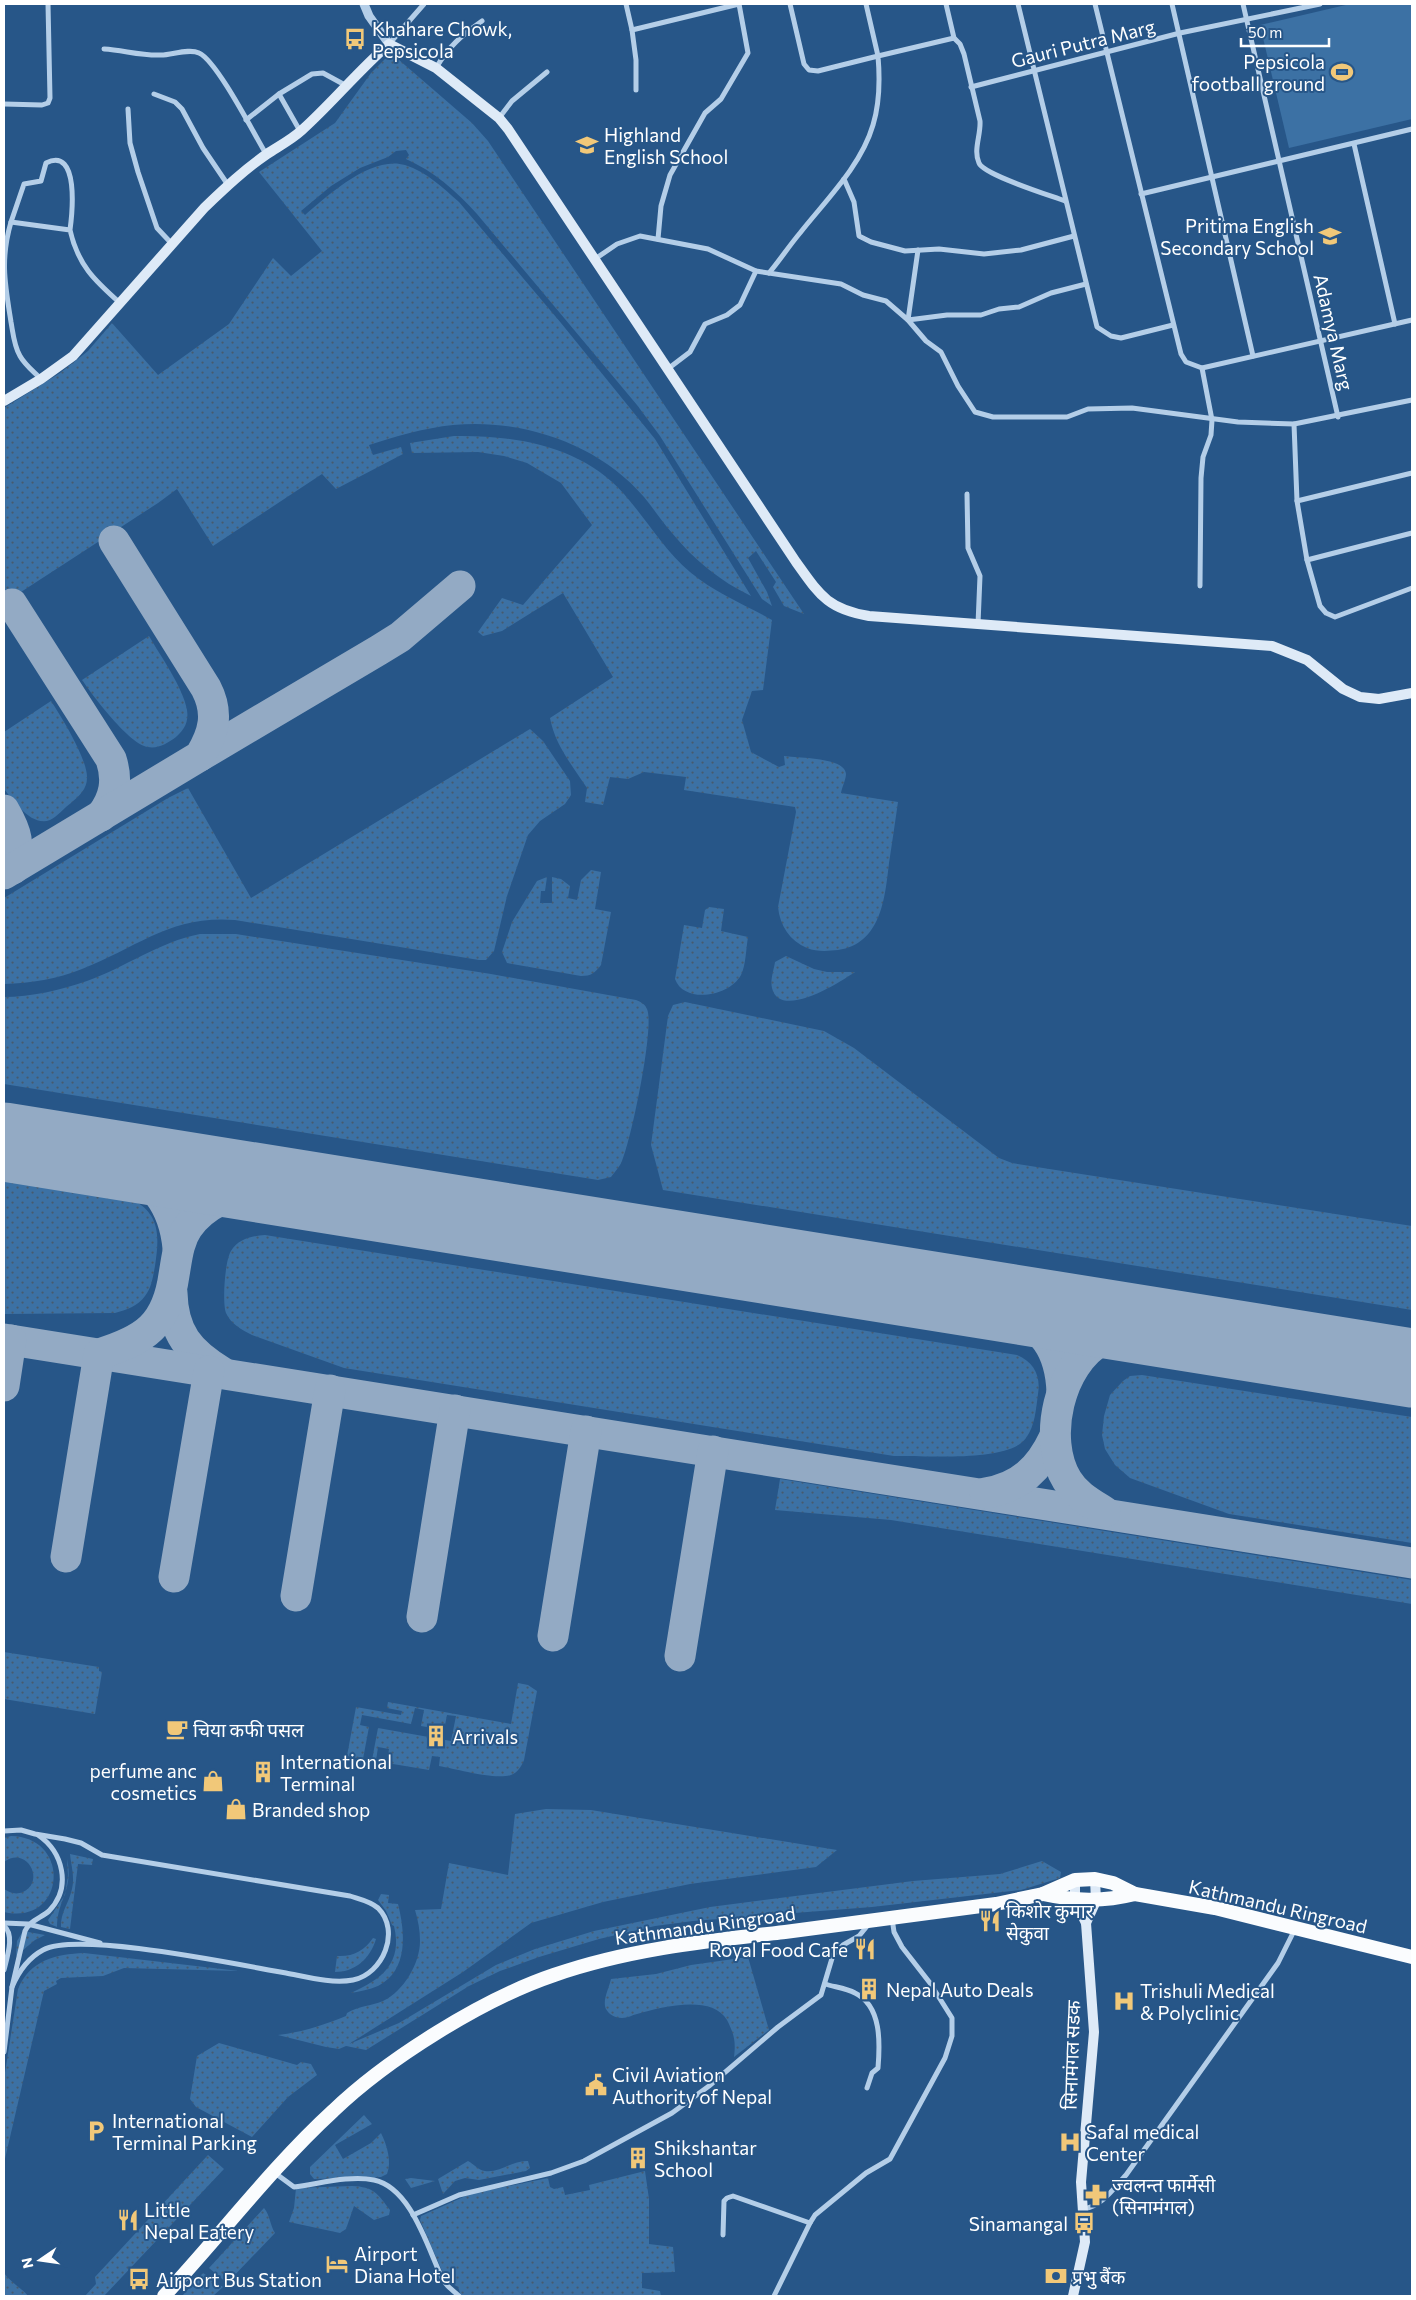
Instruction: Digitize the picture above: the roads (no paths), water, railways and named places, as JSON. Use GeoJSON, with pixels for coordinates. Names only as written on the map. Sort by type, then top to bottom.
{"type":"FeatureCollection","features":[{"type":"Feature","properties":{"kind":"highway","name":"Kathmandu Ringroad"},"geometry":{"type":"LineString","coordinates":[[164,2296],[274,2173],[333,2111],[384,2068],[463,2018],[500,1998],[550,1976],[628,1954],[676,1945],[996,1904],[1043,1894],[1075,1880],[1095,1879],[1113,1883],[1135,1894],[1215,1908],[1412,1956]]}},
{"type":"Feature","properties":{"kind":"highway","name":"Kathmandu Ringroad"},"geometry":{"type":"LineString","coordinates":[[1043,1894],[1075,1900],[1096,1901],[1113,1900],[1135,1894]]}},
{"type":"Feature","properties":{"kind":"main road"},"geometry":{"type":"LineString","coordinates":[[5,398],[41,379],[73,356],[206,207],[267,154],[300,132],[324,110],[345,85],[390,44],[436,68],[499,118],[669,368],[796,562],[824,598],[838,608],[851,613],[1272,646],[1307,660],[1343,689],[1360,697],[1379,699],[1412,693]]}},
{"type":"Feature","properties":{"kind":"main road"},"geometry":{"type":"LineString","coordinates":[[1086,1923],[1096,1901],[1095,1879]]}},
{"type":"Feature","properties":{"kind":"main road","name":"सिनामंगल सडक"},"geometry":{"type":"LineString","coordinates":[[1074,2294],[1086,2242],[1081,2182],[1094,2032],[1086,1923],[1075,1900],[1075,1880]]}},
{"type":"Feature","properties":{"kind":"street"},"geometry":{"type":"LineString","coordinates":[[4,104],[42,105],[48,103],[50,98],[48,4]]}},
{"type":"Feature","properties":{"kind":"street"},"geometry":{"type":"LineString","coordinates":[[364,4],[369,16],[390,44],[424,4]]}},
{"type":"Feature","properties":{"kind":"street"},"geometry":{"type":"LineString","coordinates":[[626,4],[636,60],[636,90]]}},
{"type":"Feature","properties":{"kind":"street"},"geometry":{"type":"LineString","coordinates":[[632,30],[739,4],[748,53],[721,99],[705,113],[670,175],[661,206],[658,240]]}},
{"type":"Feature","properties":{"kind":"street"},"geometry":{"type":"LineString","coordinates":[[790,4],[804,64],[810,70],[818,71],[954,38]]}},
{"type":"Feature","properties":{"kind":"street"},"geometry":{"type":"LineString","coordinates":[[769,272],[844,179],[873,126],[880,82],[878,56],[866,4]]}},
{"type":"Feature","properties":{"kind":"street"},"geometry":{"type":"LineString","coordinates":[[946,4],[954,38],[960,44],[964,54],[980,121],[976,153],[980,165],[991,174],[1065,201]]}},
{"type":"Feature","properties":{"kind":"street"},"geometry":{"type":"LineString","coordinates":[[1018,4],[1097,326],[1110,336],[1121,338],[1174,325]]}},
{"type":"Feature","properties":{"kind":"street"},"geometry":{"type":"LineString","coordinates":[[1095,4],[1181,354],[1186,362],[1202,368],[1412,320]]}},
{"type":"Feature","properties":{"kind":"street"},"geometry":{"type":"LineString","coordinates":[[1172,4],[1254,356]]}},
{"type":"Feature","properties":{"kind":"street","name":"Adamya Marg"},"geometry":{"type":"LineString","coordinates":[[1243,4],[1338,417]]}},
{"type":"Feature","properties":{"kind":"street","name":"Gauri Putra Marg"},"geometry":{"type":"LineString","coordinates":[[971,87],[1180,33],[1247,21],[1317,4]]}},
{"type":"Feature","properties":{"kind":"street"},"geometry":{"type":"LineString","coordinates":[[436,68],[446,50],[456,40],[482,21]]}},
{"type":"Feature","properties":{"kind":"street"},"geometry":{"type":"LineString","coordinates":[[104,49],[133,54],[161,55],[197,52],[205,57],[222,79],[267,154]]}},
{"type":"Feature","properties":{"kind":"street"},"geometry":{"type":"LineString","coordinates":[[246,120],[279,94],[312,74],[319,72],[345,85]]}},
{"type":"Feature","properties":{"kind":"street"},"geometry":{"type":"LineString","coordinates":[[499,118],[512,101],[547,72]]}},
{"type":"Feature","properties":{"kind":"street"},"geometry":{"type":"LineString","coordinates":[[154,94],[175,102],[182,109],[203,148],[228,186]]}},
{"type":"Feature","properties":{"kind":"street"},"geometry":{"type":"LineString","coordinates":[[279,94],[300,132]]}},
{"type":"Feature","properties":{"kind":"street"},"geometry":{"type":"LineString","coordinates":[[128,109],[130,143],[138,172],[157,228],[174,245]]}},
{"type":"Feature","properties":{"kind":"street"},"geometry":{"type":"LineString","coordinates":[[1141,194],[1412,129]]}},
{"type":"Feature","properties":{"kind":"street"},"geometry":{"type":"LineString","coordinates":[[1354,144],[1395,324]]}},
{"type":"Feature","properties":{"kind":"street"},"geometry":{"type":"LineString","coordinates":[[41,379],[27,367],[18,354],[5,290],[4,250],[24,184],[41,181],[46,163],[54,160],[65,164],[69,172],[73,202],[70,230],[79,260],[97,284],[120,304]]}},
{"type":"Feature","properties":{"kind":"street"},"geometry":{"type":"LineString","coordinates":[[844,179],[854,202],[859,236],[871,242],[905,251],[1002,253],[1074,236]]}},
{"type":"Feature","properties":{"kind":"street"},"geometry":{"type":"LineString","coordinates":[[11,222],[70,230]]}},
{"type":"Feature","properties":{"kind":"street"},"geometry":{"type":"LineString","coordinates":[[595,260],[617,244],[640,236],[708,249],[756,271],[841,284],[863,295],[886,301],[908,320],[926,341],[941,352],[958,386],[975,412],[993,417],[1067,417],[1088,409],[1132,408],[1212,420],[1294,424],[1338,417],[1412,400]]}},
{"type":"Feature","properties":{"kind":"street"},"geometry":{"type":"LineString","coordinates":[[908,320],[918,250]]}},
{"type":"Feature","properties":{"kind":"street"},"geometry":{"type":"LineString","coordinates":[[669,368],[690,352],[705,324],[726,315],[740,305],[756,271]]}},
{"type":"Feature","properties":{"kind":"street"},"geometry":{"type":"LineString","coordinates":[[908,320],[947,315],[981,315],[999,309],[1019,307],[1051,293],[1086,284]]}},
{"type":"Feature","properties":{"kind":"street"},"geometry":{"type":"LineString","coordinates":[[1200,586],[1201,478],[1203,457],[1211,435],[1212,420],[1202,368]]}},
{"type":"Feature","properties":{"kind":"street"},"geometry":{"type":"LineString","coordinates":[[1294,424],[1297,501],[1307,560],[1320,606],[1326,613],[1335,617],[1412,588]]}},
{"type":"Feature","properties":{"kind":"street"},"geometry":{"type":"LineString","coordinates":[[1297,501],[1412,473]]}},
{"type":"Feature","properties":{"kind":"street"},"geometry":{"type":"LineString","coordinates":[[967,494],[968,548],[980,576],[978,624]]}},
{"type":"Feature","properties":{"kind":"street"},"geometry":{"type":"LineString","coordinates":[[1307,560],[1412,533]]}},
{"type":"Feature","properties":{"kind":"street"},"geometry":{"type":"LineString","coordinates":[[4,1831],[21,1830],[81,1843],[102,1855],[350,1896],[373,1904],[379,1909],[388,1932],[386,1950],[379,1963],[360,1977],[342,1981],[183,1955],[107,1945],[28,1924],[4,1924],[10,1940],[4,1970]]}},
{"type":"Feature","properties":{"kind":"street"},"geometry":{"type":"LineString","coordinates":[[4,2052],[12,1988],[28,1924],[39,1918],[53,1906],[60,1891],[62,1877],[56,1853],[44,1840],[35,1834]]}},
{"type":"Feature","properties":{"kind":"street"},"geometry":{"type":"LineString","coordinates":[[774,2296],[810,2223],[824,2207],[866,2174],[890,2159],[945,2058],[952,2036],[952,2018],[930,1983],[902,1947],[894,1932],[892,1918]]}},
{"type":"Feature","properties":{"kind":"street"},"geometry":{"type":"LineString","coordinates":[[413,2215],[459,2194],[551,2173],[584,2160],[672,2113],[709,2086],[778,2027],[821,1995],[833,1955],[843,1945],[858,1936],[871,1920]]}},
{"type":"Feature","properties":{"kind":"street"},"geometry":{"type":"LineString","coordinates":[[1083,2208],[1092,2208],[1109,2194],[1126,2175],[1278,1963],[1295,1928]]}},
{"type":"Feature","properties":{"kind":"street"},"geometry":{"type":"LineString","coordinates":[[12,1988],[24,1966],[43,1950],[62,1945],[107,1945]]}},
{"type":"Feature","properties":{"kind":"street"},"geometry":{"type":"LineString","coordinates":[[824,1984],[856,1993],[869,2004],[875,2018],[880,2042],[878,2068],[872,2073],[867,2088]]}},
{"type":"Feature","properties":{"kind":"street"},"geometry":{"type":"LineString","coordinates":[[274,2173],[294,2187],[348,2180],[372,2179],[382,2182],[397,2193],[413,2215],[434,2256],[444,2282],[459,2296]]}},
{"type":"Feature","properties":{"kind":"street"},"geometry":{"type":"LineString","coordinates":[[722,2235],[724,2201],[733,2196],[810,2223]]}},
{"type":"Feature","properties":{"kind":"place","name":"Khahare Chowk, Pepsicola"},"geometry":{"type":"Point","coordinates":[355,39]}},
{"type":"Feature","properties":{"kind":"place","name":"Pepsicola football ground"},"geometry":{"type":"Point","coordinates":[1342,72]}},
{"type":"Feature","properties":{"kind":"place","name":"Highland English School"},"geometry":{"type":"Point","coordinates":[587,145]}},
{"type":"Feature","properties":{"kind":"place","name":"Pritima English Secondary School"},"geometry":{"type":"Point","coordinates":[1330,236]}},
{"type":"Feature","properties":{"kind":"place","name":"चिया कफी पसल"},"geometry":{"type":"Point","coordinates":[177,1729]}},
{"type":"Feature","properties":{"kind":"place","name":"Arrivals"},"geometry":{"type":"Point","coordinates":[436,1736]}},
{"type":"Feature","properties":{"kind":"place","name":"International Terminal"},"geometry":{"type":"Point","coordinates":[263,1772]}},
{"type":"Feature","properties":{"kind":"place","name":"perfume anc cosmetics"},"geometry":{"type":"Point","coordinates":[213,1781]}},
{"type":"Feature","properties":{"kind":"place","name":"Branded shop"},"geometry":{"type":"Point","coordinates":[236,1809]}},
{"type":"Feature","properties":{"kind":"place","name":"किशोर कुमार सेकुवा"},"geometry":{"type":"Point","coordinates":[990,1921]}},
{"type":"Feature","properties":{"kind":"place","name":"Royal Food Cafe"},"geometry":{"type":"Point","coordinates":[865,1949]}},
{"type":"Feature","properties":{"kind":"place","name":"Nepal Auto Deals"},"geometry":{"type":"Point","coordinates":[869,1989]}},
{"type":"Feature","properties":{"kind":"place","name":"Trishuli Medical & Polyclinic"},"geometry":{"type":"Point","coordinates":[1124,2001]}},
{"type":"Feature","properties":{"kind":"place","name":"Civil Aviation Authority of Nepal"},"geometry":{"type":"Point","coordinates":[596,2085]}},
{"type":"Feature","properties":{"kind":"place","name":"International Terminal Parking"},"geometry":{"type":"Point","coordinates":[96,2131]}},
{"type":"Feature","properties":{"kind":"place","name":"Safal medical Center"},"geometry":{"type":"Point","coordinates":[1070,2142]}},
{"type":"Feature","properties":{"kind":"place","name":"Shikshantar School"},"geometry":{"type":"Point","coordinates":[638,2158]}},
{"type":"Feature","properties":{"kind":"place","name":"ज्वलन्त फार्मेसी (सिनामंगल)"},"geometry":{"type":"Point","coordinates":[1096,2195]}},
{"type":"Feature","properties":{"kind":"place","name":"Little Nepal Eatery"},"geometry":{"type":"Point","coordinates":[128,2220]}},
{"type":"Feature","properties":{"kind":"place","name":"Sinamangal"},"geometry":{"type":"Point","coordinates":[1084,2223]}},
{"type":"Feature","properties":{"kind":"place","name":"Airport Diana Hotel"},"geometry":{"type":"Point","coordinates":[337,2264]}},
{"type":"Feature","properties":{"kind":"place","name":"प्रभु बैंक"},"geometry":{"type":"Point","coordinates":[1056,2276]}},
{"type":"Feature","properties":{"kind":"place","name":"Airport Bus Station"},"geometry":{"type":"Point","coordinates":[139,2279]}}]}
